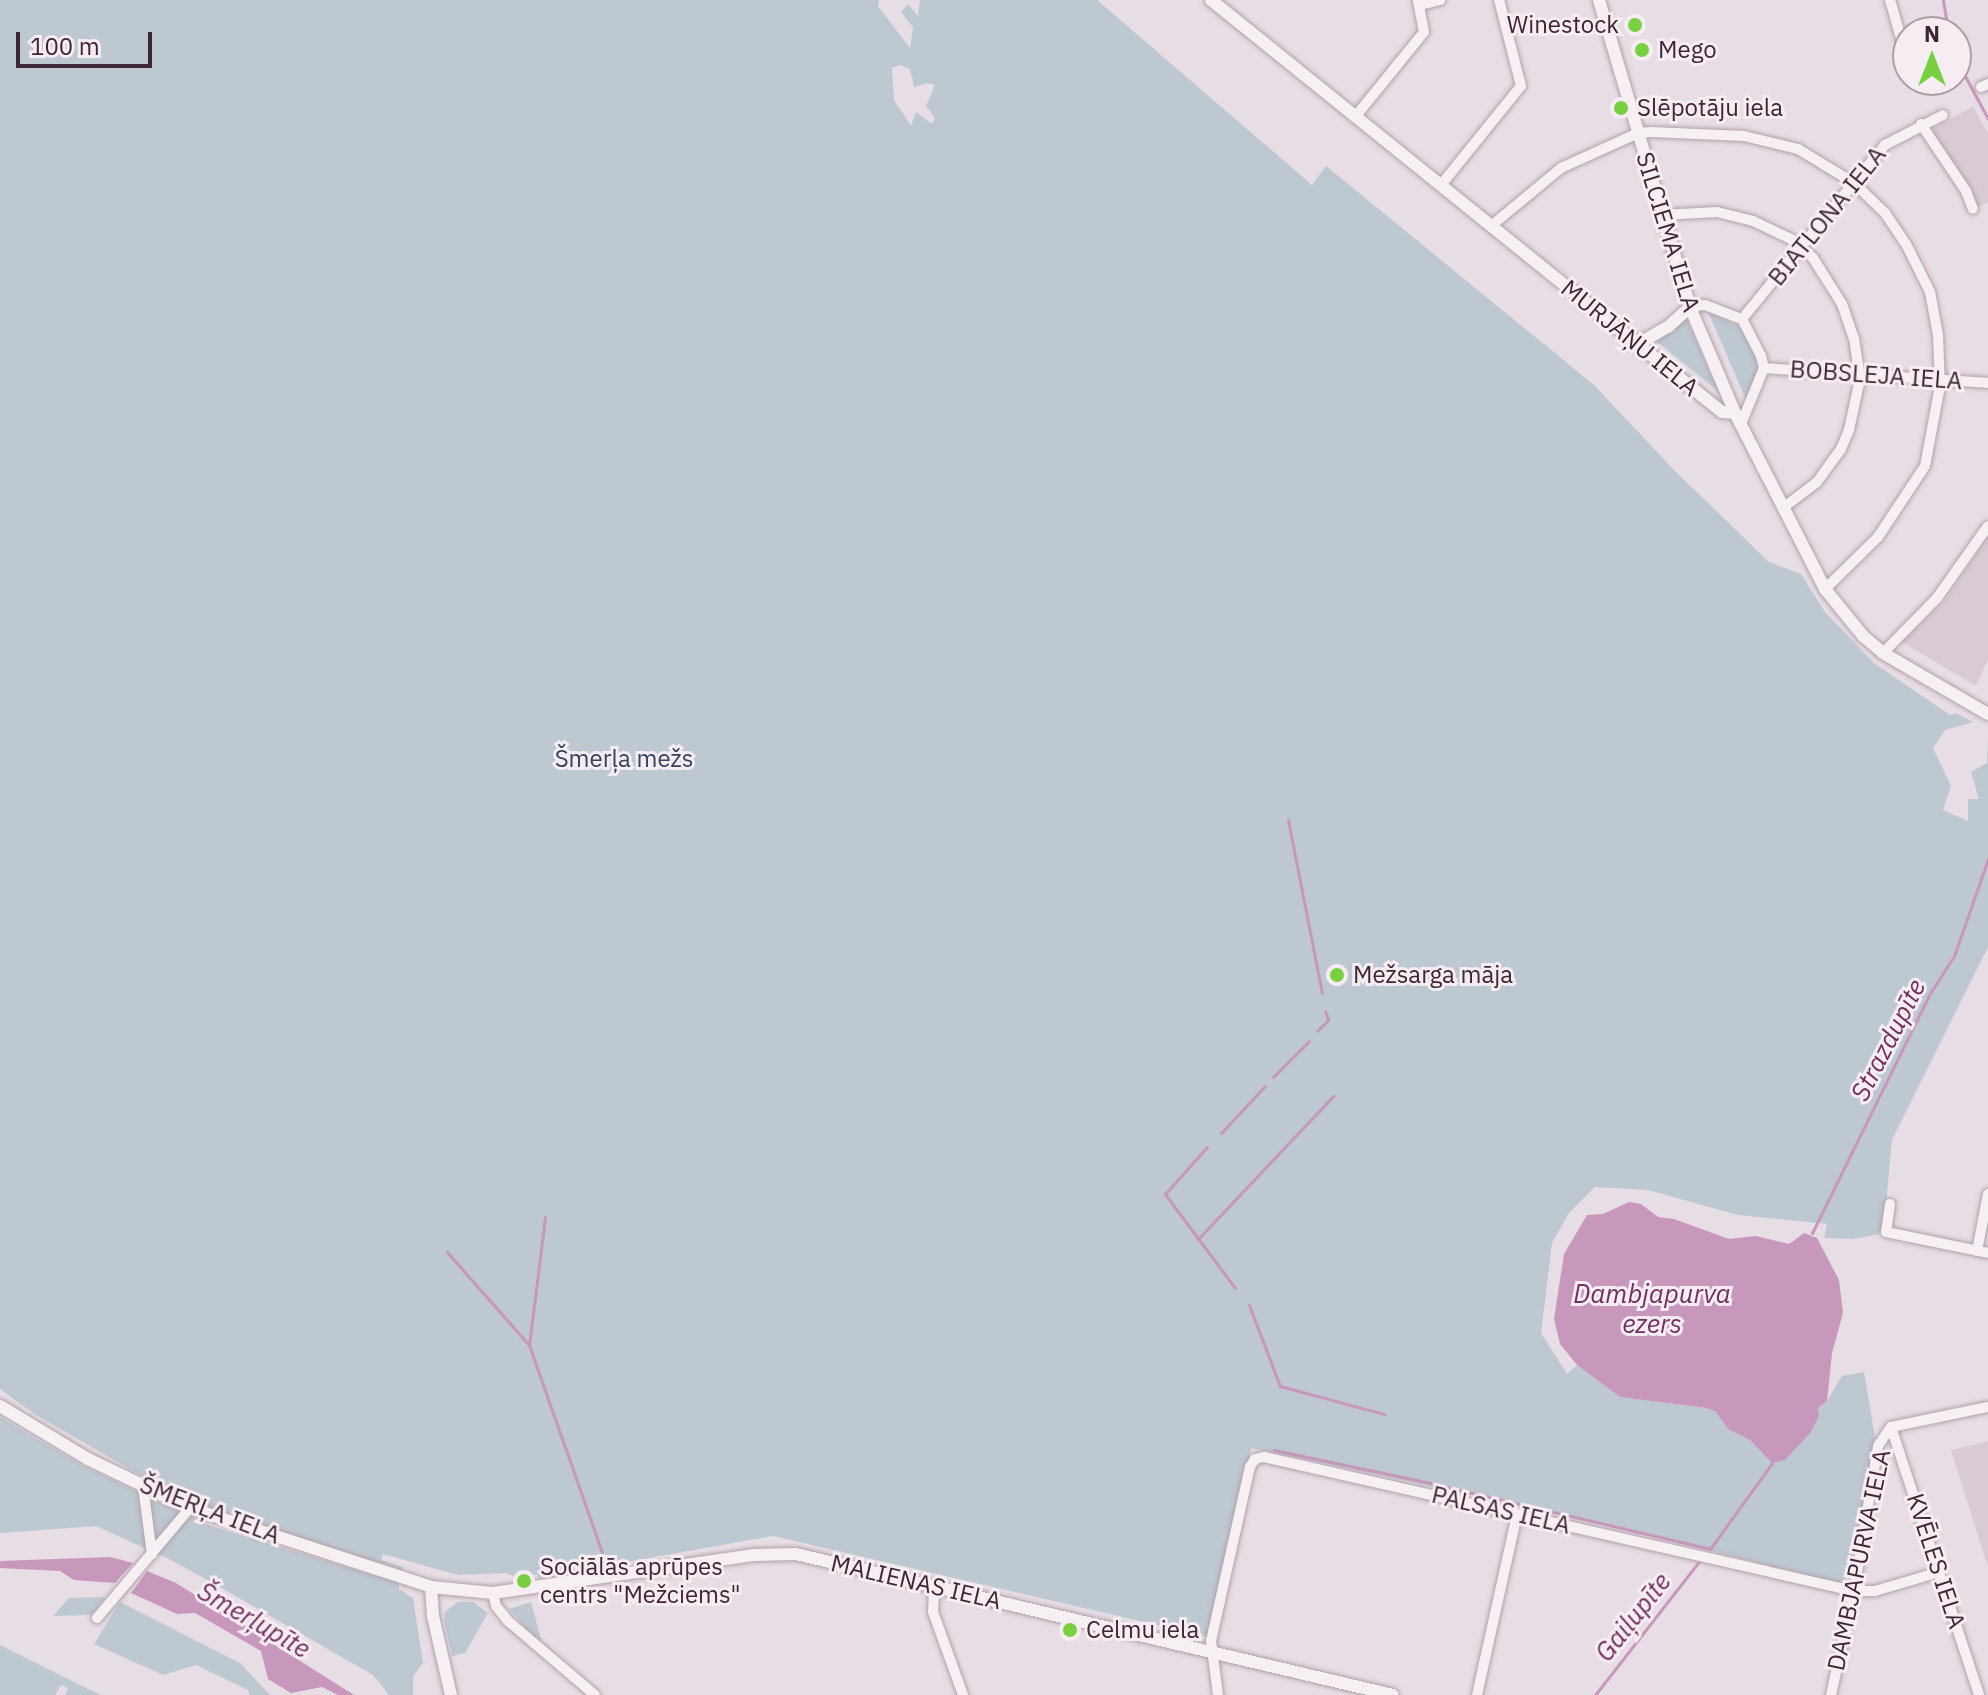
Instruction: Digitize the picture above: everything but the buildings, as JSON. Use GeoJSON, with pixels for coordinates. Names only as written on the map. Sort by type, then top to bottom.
{"type":"FeatureCollection","features":[{"type":"Feature","properties":{"kind":"street","name":"MURJĀŅU IELA"},"geometry":{"type":"LineString","coordinates":[[1211,0],[1722,412],[1738,419]]}},
{"type":"Feature","properties":{"kind":"street"},"geometry":{"type":"LineString","coordinates":[[1355,117],[1424,32],[1419,2],[1440,0]]}},
{"type":"Feature","properties":{"kind":"street"},"geometry":{"type":"LineString","coordinates":[[1441,185],[1521,86],[1499,0]]}},
{"type":"Feature","properties":{"kind":"street","name":"SILCIEMA IELA"},"geometry":{"type":"LineString","coordinates":[[1599,0],[1690,307],[1738,419]]}},
{"type":"Feature","properties":{"kind":"street","name":"BIATLONA IELA"},"geometry":{"type":"LineString","coordinates":[[1742,319],[1889,141],[1943,115]]}},
{"type":"Feature","properties":{"kind":"street"},"geometry":{"type":"LineString","coordinates":[[1921,124],[1966,191],[1973,209]]}},
{"type":"Feature","properties":{"kind":"street"},"geometry":{"type":"LineString","coordinates":[[1491,226],[1561,168],[1638,133],[1712,133],[1798,149],[1854,183],[1894,224],[1930,292],[1940,379],[1925,466],[1878,537],[1825,589]]}},
{"type":"Feature","properties":{"kind":"street"},"geometry":{"type":"LineString","coordinates":[[1661,215],[1699,211],[1735,216],[1791,239],[1803,248],[1842,304],[1854,338],[1859,372],[1855,405],[1841,449],[1817,482],[1783,508]]}},
{"type":"Feature","properties":{"kind":"street"},"geometry":{"type":"LineString","coordinates":[[1638,344],[1669,326],[1690,307],[1705,305],[1742,319],[1764,368],[1738,419],[1825,589],[1863,636],[1883,653],[1988,714]]}},
{"type":"Feature","properties":{"kind":"street","name":"BOBSLEJA IELA"},"geometry":{"type":"LineString","coordinates":[[1764,368],[1988,383]]}},
{"type":"Feature","properties":{"kind":"street"},"geometry":{"type":"LineString","coordinates":[[1883,653],[1937,598],[1988,526]]}},
{"type":"Feature","properties":{"kind":"street"},"geometry":{"type":"LineString","coordinates":[[1890,1204],[1886,1232],[1982,1252],[1988,1194]]}},
{"type":"Feature","properties":{"kind":"street","name":"ŠMERĻA IELA"},"geometry":{"type":"LineString","coordinates":[[0,1406],[88,1459],[190,1508],[431,1587]]}},
{"type":"Feature","properties":{"kind":"street"},"geometry":{"type":"LineString","coordinates":[[1891,1427],[1988,1407]]}},
{"type":"Feature","properties":{"kind":"street","name":"KVĒLES IELA"},"geometry":{"type":"LineString","coordinates":[[1891,1427],[1979,1695]]}},
{"type":"Feature","properties":{"kind":"street","name":"DAMBJAPURVA IELA"},"geometry":{"type":"LineString","coordinates":[[1831,1695],[1854,1591],[1878,1446],[1891,1427]]}},
{"type":"Feature","properties":{"kind":"street","name":"PALSAS IELA"},"geometry":{"type":"LineString","coordinates":[[1211,1652],[1227,1564],[1250,1467],[1255,1459],[1272,1459],[1854,1591],[1875,1591],[1939,1572]]}},
{"type":"Feature","properties":{"kind":"street"},"geometry":{"type":"LineString","coordinates":[[143,1486],[152,1554]]}},
{"type":"Feature","properties":{"kind":"street"},"geometry":{"type":"LineString","coordinates":[[97,1618],[190,1508]]}},
{"type":"Feature","properties":{"kind":"street"},"geometry":{"type":"LineString","coordinates":[[1477,1695],[1517,1514]]}},
{"type":"Feature","properties":{"kind":"street","name":"MALIENAS IELA"},"geometry":{"type":"LineString","coordinates":[[431,1587],[493,1593],[768,1554],[822,1559],[1393,1695]]}},
{"type":"Feature","properties":{"kind":"street"},"geometry":{"type":"LineString","coordinates":[[934,1586],[933,1612],[963,1695]]}},
{"type":"Feature","properties":{"kind":"street"},"geometry":{"type":"LineString","coordinates":[[431,1587],[433,1616],[451,1695]]}},
{"type":"Feature","properties":{"kind":"street"},"geometry":{"type":"LineString","coordinates":[[493,1593],[496,1606],[504,1617],[595,1695]]}},
{"type":"Feature","properties":{"kind":"street"},"geometry":{"type":"LineString","coordinates":[[1211,1652],[1218,1695]]}},
{"type":"Feature","properties":{"kind":"shaded area"},"geometry":{"type":"Polygon","coordinates":[[[1973,106],[1988,134],[1988,202],[1978,207],[1930,131],[1973,106]]]}},
{"type":"Feature","properties":{"kind":"shaded area"},"geometry":{"type":"Polygon","coordinates":[[[1988,537],[1988,659],[1976,686],[1902,642],[1946,600],[1988,537]]]}},
{"type":"Feature","properties":{"kind":"shaded area"},"geometry":{"type":"Polygon","coordinates":[[[1988,1441],[1988,1567],[1951,1450],[1988,1441]]]}},
{"type":"Feature","properties":{"kind":"green space","name":"Šmerļa mežs"},"geometry":{"type":"Polygon","coordinates":[[[0,0],[879,0],[878,6],[910,48],[913,27],[901,12],[908,4],[918,16],[920,0],[1097,0],[1312,185],[1326,166],[1594,385],[1675,471],[1769,562],[1801,574],[1825,612],[1874,663],[1950,715],[1956,713],[1973,722],[1945,730],[1933,748],[1951,786],[1943,810],[1968,821],[1968,799],[1979,799],[1971,772],[1987,763],[1988,739],[1988,947],[1892,1140],[1884,1225],[1880,1234],[1854,1239],[1824,1238],[1827,1224],[1738,1215],[1648,1190],[1595,1187],[1569,1213],[1552,1243],[1541,1333],[1567,1374],[1577,1365],[1620,1397],[1707,1408],[1716,1412],[1728,1429],[1750,1440],[1772,1463],[1819,1416],[1818,1408],[1827,1401],[1842,1376],[1864,1372],[1875,1437],[1849,1576],[1839,1583],[1597,1522],[1251,1448],[1209,1637],[773,1536],[559,1574],[559,1577],[538,1577],[537,1574],[522,1580],[506,1573],[458,1575],[383,1554],[381,1560],[403,1567],[402,1570],[189,1503],[36,1415],[0,1389],[0,0]],[[900,65],[892,68],[894,100],[911,126],[916,112],[932,124],[935,118],[926,106],[935,85],[928,83],[914,87],[910,69],[900,65]]]}},
{"type":"Feature","properties":{"kind":"green space"},"geometry":{"type":"Polygon","coordinates":[[[1708,312],[1743,328],[1760,364],[1747,402],[1708,312]]]}},
{"type":"Feature","properties":{"kind":"green space"},"geometry":{"type":"Polygon","coordinates":[[[1687,320],[1718,391],[1656,341],[1687,320]]]}},
{"type":"Feature","properties":{"kind":"green space"},"geometry":{"type":"Polygon","coordinates":[[[0,1417],[85,1467],[211,1526],[399,1583],[399,1589],[413,1598],[423,1662],[413,1677],[413,1695],[389,1695],[373,1675],[169,1559],[96,1526],[0,1533],[0,1417]]]}},
{"type":"Feature","properties":{"kind":"green space"},"geometry":{"type":"Polygon","coordinates":[[[105,1597],[92,1615],[53,1616],[69,1598],[105,1597]]]}},
{"type":"Feature","properties":{"kind":"green space"},"geometry":{"type":"Polygon","coordinates":[[[120,1602],[240,1663],[270,1695],[250,1695],[248,1690],[196,1665],[163,1675],[94,1644],[120,1602]]]}},
{"type":"Feature","properties":{"kind":"green space"},"geometry":{"type":"Polygon","coordinates":[[[458,1602],[473,1602],[488,1613],[465,1653],[452,1656],[444,1620],[445,1612],[458,1602]]]}},
{"type":"Feature","properties":{"kind":"green space"},"geometry":{"type":"Polygon","coordinates":[[[531,1602],[541,1639],[539,1643],[509,1609],[531,1602]]]}},
{"type":"Feature","properties":{"kind":"green space"},"geometry":{"type":"Polygon","coordinates":[[[0,1645],[101,1695],[65,1695],[68,1688],[61,1685],[55,1695],[0,1695],[0,1645]]]}},
{"type":"Feature","properties":{"kind":"water","name":"Dambjapurva ezers"},"geometry":{"type":"Polygon","coordinates":[[[1629,1202],[1641,1204],[1658,1217],[1674,1219],[1729,1239],[1756,1236],[1789,1244],[1804,1233],[1817,1238],[1839,1280],[1843,1313],[1832,1353],[1827,1401],[1818,1408],[1819,1416],[1810,1433],[1785,1460],[1772,1463],[1750,1440],[1728,1429],[1716,1412],[1707,1408],[1620,1397],[1577,1365],[1560,1344],[1554,1319],[1564,1254],[1587,1215],[1603,1214],[1629,1202]]]}},
{"type":"Feature","properties":{"kind":"water"},"geometry":{"type":"Polygon","coordinates":[[[110,1557],[133,1563],[115,1583],[74,1580],[60,1571],[0,1568],[0,1561],[110,1557]]]}},
{"type":"Feature","properties":{"kind":"water"},"geometry":{"type":"Polygon","coordinates":[[[147,1571],[176,1583],[354,1695],[338,1695],[322,1687],[291,1693],[268,1679],[261,1651],[195,1613],[177,1614],[131,1593],[147,1571]]]}},
{"type":"Feature","properties":{"kind":"waterway","name":"Strazdupīte"},"geometry":{"type":"LineString","coordinates":[[1943,0],[1946,16]]}},
{"type":"Feature","properties":{"kind":"waterway","name":"Strazdupīte"},"geometry":{"type":"LineString","coordinates":[[1972,89],[1988,119]]}},
{"type":"Feature","properties":{"kind":"waterway"},"geometry":{"type":"LineString","coordinates":[[1288,820],[1322,993]]}},
{"type":"Feature","properties":{"kind":"waterway","name":"Strazdupīte"},"geometry":{"type":"LineString","coordinates":[[1812,1233],[1929,995],[1954,956],[1988,859]]}},
{"type":"Feature","properties":{"kind":"waterway"},"geometry":{"type":"LineString","coordinates":[[1317,1031],[1328,1020],[1325,1011]]}},
{"type":"Feature","properties":{"kind":"waterway"},"geometry":{"type":"LineString","coordinates":[[1273,1077],[1309,1041]]}},
{"type":"Feature","properties":{"kind":"waterway"},"geometry":{"type":"LineString","coordinates":[[1221,1133],[1265,1086]]}},
{"type":"Feature","properties":{"kind":"waterway"},"geometry":{"type":"LineString","coordinates":[[1198,1239],[1333,1096]]}},
{"type":"Feature","properties":{"kind":"waterway"},"geometry":{"type":"LineString","coordinates":[[1207,1147],[1165,1194],[1235,1288]]}},
{"type":"Feature","properties":{"kind":"waterway"},"geometry":{"type":"LineString","coordinates":[[545,1217],[529,1345],[607,1567]]}},
{"type":"Feature","properties":{"kind":"waterway"},"geometry":{"type":"LineString","coordinates":[[447,1252],[529,1345]]}},
{"type":"Feature","properties":{"kind":"waterway"},"geometry":{"type":"LineString","coordinates":[[1249,1305],[1280,1386],[1384,1414]]}},
{"type":"Feature","properties":{"kind":"waterway"},"geometry":{"type":"LineString","coordinates":[[1274,1450],[1431,1483]]}},
{"type":"Feature","properties":{"kind":"waterway","name":"Gaiļupīte"},"geometry":{"type":"LineString","coordinates":[[1710,1549],[1772,1463]]}},
{"type":"Feature","properties":{"kind":"waterway"},"geometry":{"type":"LineString","coordinates":[[1438,1485],[1710,1549]]}},
{"type":"Feature","properties":{"kind":"waterway","name":"Gaiļupīte"},"geometry":{"type":"LineString","coordinates":[[1595,1695],[1700,1560]]}},
{"type":"Feature","properties":{"kind":"place","name":"Winestock"},"geometry":{"type":"Point","coordinates":[1635,25]}},
{"type":"Feature","properties":{"kind":"place","name":"Mego"},"geometry":{"type":"Point","coordinates":[1642,50]}},
{"type":"Feature","properties":{"kind":"place","name":"Slēpotāju iela"},"geometry":{"type":"Point","coordinates":[1621,108]}},
{"type":"Feature","properties":{"kind":"place","name":"Mežsarga māja"},"geometry":{"type":"Point","coordinates":[1337,975]}},
{"type":"Feature","properties":{"kind":"place","name":"Sociālās aprūpes centrs \"Mežciems\""},"geometry":{"type":"Point","coordinates":[524,1581]}},
{"type":"Feature","properties":{"kind":"place","name":"Celmu iela"},"geometry":{"type":"Point","coordinates":[1070,1630]}},
{"type":"Feature","properties":{"kind":"water label","name":"Šmerļupīte"},"geometry":{"type":"Point","coordinates":[254,1620]}}]}
